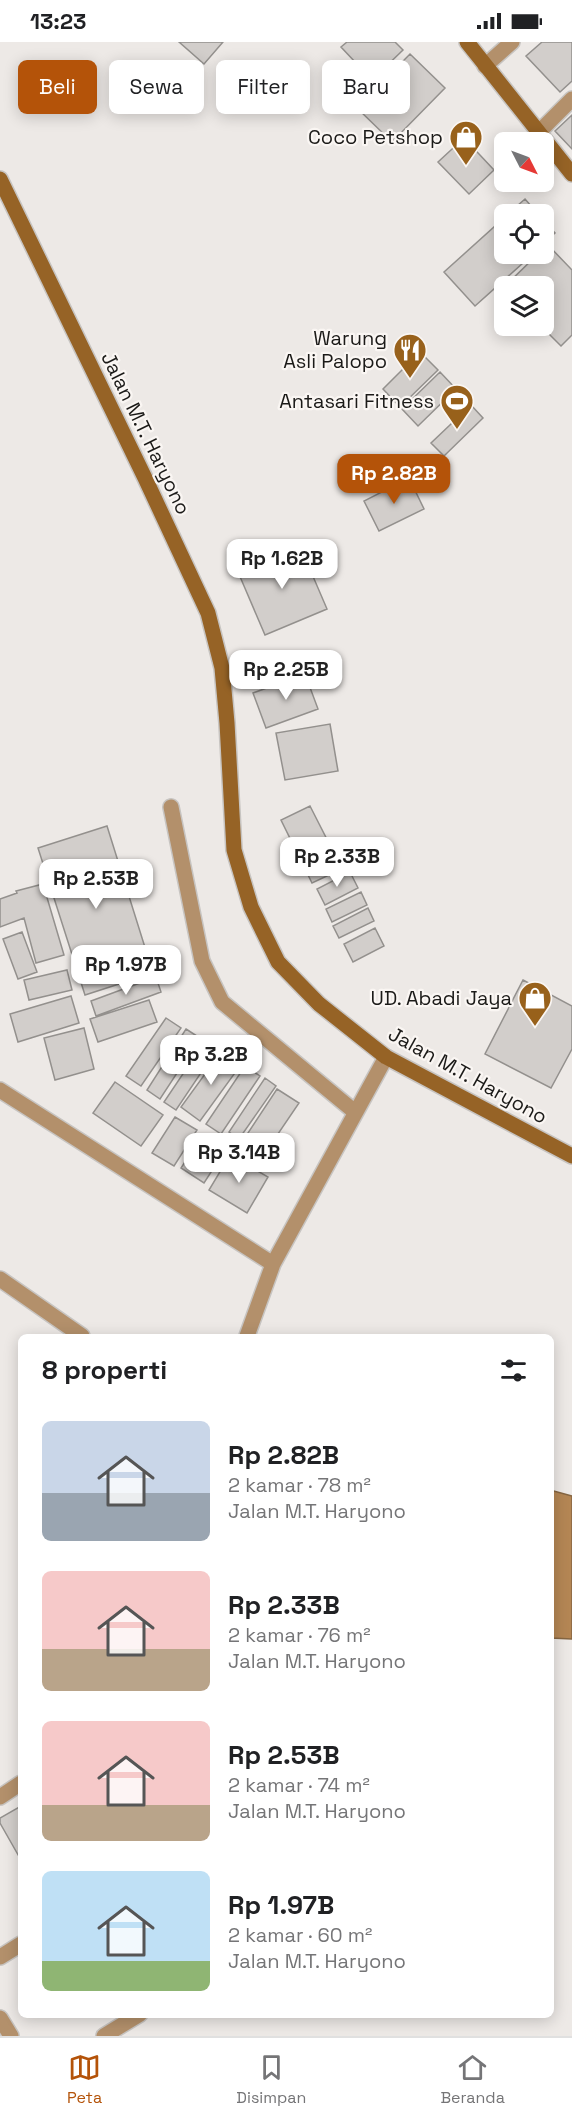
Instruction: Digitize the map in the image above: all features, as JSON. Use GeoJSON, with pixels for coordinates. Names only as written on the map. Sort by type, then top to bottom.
{"type":"FeatureCollection","features":[{"type":"Feature","properties":{"kind":"main road"},"geometry":{"type":"LineString","coordinates":[[467,42],[539,132]]}},
{"type":"Feature","properties":{"kind":"main road"},"geometry":{"type":"LineString","coordinates":[[554,151],[572,174]]}},
{"type":"Feature","properties":{"kind":"main road","name":"Jalan M.T. Haryono"},"geometry":{"type":"LineString","coordinates":[[0,179],[146,478],[208,613],[222,668],[234,850],[251,907],[278,962],[319,1004],[386,1057],[572,1156]]}},
{"type":"Feature","properties":{"kind":"street"},"geometry":{"type":"LineString","coordinates":[[485,66],[512,42]]}},
{"type":"Feature","properties":{"kind":"street"},"geometry":{"type":"LineString","coordinates":[[539,132],[572,99]]}},
{"type":"Feature","properties":{"kind":"street"},"geometry":{"type":"LineString","coordinates":[[171,807],[202,961],[222,1002],[355,1112]]}},
{"type":"Feature","properties":{"kind":"street"},"geometry":{"type":"LineString","coordinates":[[248,1334],[273,1264],[386,1057]]}},
{"type":"Feature","properties":{"kind":"street"},"geometry":{"type":"LineString","coordinates":[[0,1090],[273,1264]]}},
{"type":"Feature","properties":{"kind":"street"},"geometry":{"type":"LineString","coordinates":[[0,1279],[79,1334]]}},
{"type":"Feature","properties":{"kind":"street"},"geometry":{"type":"LineString","coordinates":[[0,1797],[18,1786]]}},
{"type":"Feature","properties":{"kind":"street"},"geometry":{"type":"LineString","coordinates":[[0,1957],[18,1946]]}},
{"type":"Feature","properties":{"kind":"street"},"geometry":{"type":"LineString","coordinates":[[0,2018],[11,2036]]}},
{"type":"Feature","properties":{"kind":"street"},"geometry":{"type":"LineString","coordinates":[[104,2036],[133,2018]]}},
{"type":"Feature","properties":{"kind":"shaded area"},"geometry":{"type":"Polygon","coordinates":[[[554,1491],[572,1496],[572,1639],[554,1638],[554,1491]]]}},
{"type":"Feature","properties":{"kind":"building"},"geometry":{"type":"Polygon","coordinates":[[[179,42],[223,42],[204,64],[204,60],[199,60],[179,42]]]}},
{"type":"Feature","properties":{"kind":"building"},"geometry":{"type":"Polygon","coordinates":[[[347,42],[395,42],[403,50],[393,60],[353,60],[341,47],[347,42]]]}},
{"type":"Feature","properties":{"kind":"building"},"geometry":{"type":"Polygon","coordinates":[[[542,42],[572,42],[572,81],[560,92],[526,56],[542,42]]]}},
{"type":"Feature","properties":{"kind":"building"},"geometry":{"type":"Polygon","coordinates":[[[410,54],[445,88],[392,142],[363,114],[410,114],[410,60],[404,60],[410,54]]]}},
{"type":"Feature","properties":{"kind":"building"},"geometry":{"type":"Polygon","coordinates":[[[572,115],[572,149],[555,131],[572,115]]]}},
{"type":"Feature","properties":{"kind":"building","name":"Coco Petshop"},"geometry":{"type":"Polygon","coordinates":[[[464,138],[494,170],[469,194],[438,162],[464,138]]]}},
{"type":"Feature","properties":{"kind":"building"},"geometry":{"type":"Polygon","coordinates":[[[525,199],[529,204],[519,204],[525,199]]]}},
{"type":"Feature","properties":{"kind":"building"},"geometry":{"type":"Polygon","coordinates":[[[494,227],[494,264],[522,264],[508,276],[494,276],[494,289],[475,306],[444,272],[494,227]]]}},
{"type":"Feature","properties":{"kind":"building"},"geometry":{"type":"Polygon","coordinates":[[[554,251],[572,270],[572,335],[561,346],[551,336],[554,336],[554,276],[515,276],[528,264],[554,264],[554,251]]]}},
{"type":"Feature","properties":{"kind":"building","name":"Warung Asli Palopo"},"geometry":{"type":"Polygon","coordinates":[[[420,352],[438,370],[400,407],[383,389],[420,352]]]}},
{"type":"Feature","properties":{"kind":"building"},"geometry":{"type":"Polygon","coordinates":[[[440,372],[456,389],[418,426],[402,409],[440,372]]]}},
{"type":"Feature","properties":{"kind":"building","name":"Antasari Fitness"},"geometry":{"type":"Polygon","coordinates":[[[471,405],[483,418],[444,456],[431,443],[471,405]]]}},
{"type":"Feature","properties":{"kind":"building"},"geometry":{"type":"Polygon","coordinates":[[[409,478],[424,509],[379,531],[364,501],[409,478]]]}},
{"type":"Feature","properties":{"kind":"building"},"geometry":{"type":"Polygon","coordinates":[[[300,546],[327,609],[265,635],[238,572],[300,546]]]}},
{"type":"Feature","properties":{"kind":"building"},"geometry":{"type":"Polygon","coordinates":[[[305,674],[318,709],[266,728],[253,693],[305,674]]]}},
{"type":"Feature","properties":{"kind":"building"},"geometry":{"type":"Polygon","coordinates":[[[330,724],[338,771],[285,780],[276,733],[330,724]]]}},
{"type":"Feature","properties":{"kind":"building"},"geometry":{"type":"Polygon","coordinates":[[[310,806],[342,869],[312,883],[281,820],[310,806]]]}},
{"type":"Feature","properties":{"kind":"building"},"geometry":{"type":"Polygon","coordinates":[[[107,826],[153,973],[85,995],[38,848],[107,826]]]}},
{"type":"Feature","properties":{"kind":"building"},"geometry":{"type":"Polygon","coordinates":[[[350,872],[358,888],[325,905],[317,889],[350,872]]]}},
{"type":"Feature","properties":{"kind":"building"},"geometry":{"type":"Polygon","coordinates":[[[43,884],[64,955],[36,963],[24,918],[0,927],[0,899],[17,893],[16,891],[43,884]]]}},
{"type":"Feature","properties":{"kind":"building"},"geometry":{"type":"Polygon","coordinates":[[[361,892],[367,905],[332,922],[326,909],[361,892]]]}},
{"type":"Feature","properties":{"kind":"building"},"geometry":{"type":"Polygon","coordinates":[[[368,908],[374,921],[339,938],[333,926],[368,908]]]}},
{"type":"Feature","properties":{"kind":"building"},"geometry":{"type":"Polygon","coordinates":[[[375,928],[384,946],[353,962],[344,944],[375,928]]]}},
{"type":"Feature","properties":{"kind":"building"},"geometry":{"type":"Polygon","coordinates":[[[22,932],[37,972],[18,979],[3,939],[22,932]]]}},
{"type":"Feature","properties":{"kind":"building"},"geometry":{"type":"Polygon","coordinates":[[[67,970],[72,990],[29,1000],[24,980],[67,970]]]}},
{"type":"Feature","properties":{"kind":"building"},"geometry":{"type":"Polygon","coordinates":[[[156,977],[161,992],[96,1016],[91,1001],[156,977]]]}},
{"type":"Feature","properties":{"kind":"building","name":"UD. Abadi Jaya"},"geometry":{"type":"Polygon","coordinates":[[[523,980],[572,1006],[572,1049],[551,1088],[485,1054],[523,980]]]}},
{"type":"Feature","properties":{"kind":"building"},"geometry":{"type":"Polygon","coordinates":[[[71,996],[79,1023],[18,1042],[10,1014],[71,996]]]}},
{"type":"Feature","properties":{"kind":"building"},"geometry":{"type":"Polygon","coordinates":[[[149,1000],[157,1022],[98,1042],[90,1019],[149,1000]]]}},
{"type":"Feature","properties":{"kind":"building"},"geometry":{"type":"Polygon","coordinates":[[[166,1018],[181,1028],[141,1086],[126,1076],[166,1018]]]}},
{"type":"Feature","properties":{"kind":"building"},"geometry":{"type":"Polygon","coordinates":[[[84,1028],[94,1069],[55,1080],[44,1038],[84,1028]]]}},
{"type":"Feature","properties":{"kind":"building"},"geometry":{"type":"Polygon","coordinates":[[[186,1029],[200,1038],[160,1099],[147,1090],[186,1029]]]}},
{"type":"Feature","properties":{"kind":"building"},"geometry":{"type":"Polygon","coordinates":[[[205,1041],[217,1049],[176,1110],[164,1102],[205,1041]]]}},
{"type":"Feature","properties":{"kind":"building"},"geometry":{"type":"Polygon","coordinates":[[[221,1052],[240,1066],[200,1121],[181,1107],[221,1052]]]}},
{"type":"Feature","properties":{"kind":"building"},"geometry":{"type":"Polygon","coordinates":[[[245,1066],[260,1076],[221,1134],[206,1124],[245,1066]]]}},
{"type":"Feature","properties":{"kind":"building"},"geometry":{"type":"Polygon","coordinates":[[[265,1078],[276,1086],[239,1139],[229,1132],[265,1078]]]}},
{"type":"Feature","properties":{"kind":"building"},"geometry":{"type":"Polygon","coordinates":[[[115,1082],[163,1115],[141,1146],[93,1113],[115,1082]]]}},
{"type":"Feature","properties":{"kind":"building"},"geometry":{"type":"Polygon","coordinates":[[[277,1089],[299,1103],[261,1159],[240,1145],[277,1089]]]}},
{"type":"Feature","properties":{"kind":"building"},"geometry":{"type":"Polygon","coordinates":[[[175,1117],[197,1130],[174,1166],[152,1153],[175,1117]]]}},
{"type":"Feature","properties":{"kind":"building"},"geometry":{"type":"Polygon","coordinates":[[[203,1134],[226,1149],[204,1183],[181,1168],[203,1134]]]}},
{"type":"Feature","properties":{"kind":"building"},"geometry":{"type":"Polygon","coordinates":[[[230,1155],[268,1177],[247,1213],[209,1190],[230,1155]]]}},
{"type":"Feature","properties":{"kind":"building"},"geometry":{"type":"Polygon","coordinates":[[[18,1808],[18,1855],[0,1823],[0,1818],[18,1808]]]}},
{"type":"Feature","properties":{"kind":"place","name":"Coco Petshop"},"geometry":{"type":"Point","coordinates":[466,166]}},
{"type":"Feature","properties":{"kind":"place","name":"Warung Asli Palopo"},"geometry":{"type":"Point","coordinates":[410,379]}},
{"type":"Feature","properties":{"kind":"place","name":"Antasari Fitness"},"geometry":{"type":"Point","coordinates":[457,430]}},
{"type":"Feature","properties":{"kind":"place","name":"UD. Abadi Jaya"},"geometry":{"type":"Point","coordinates":[535,1027]}}]}
